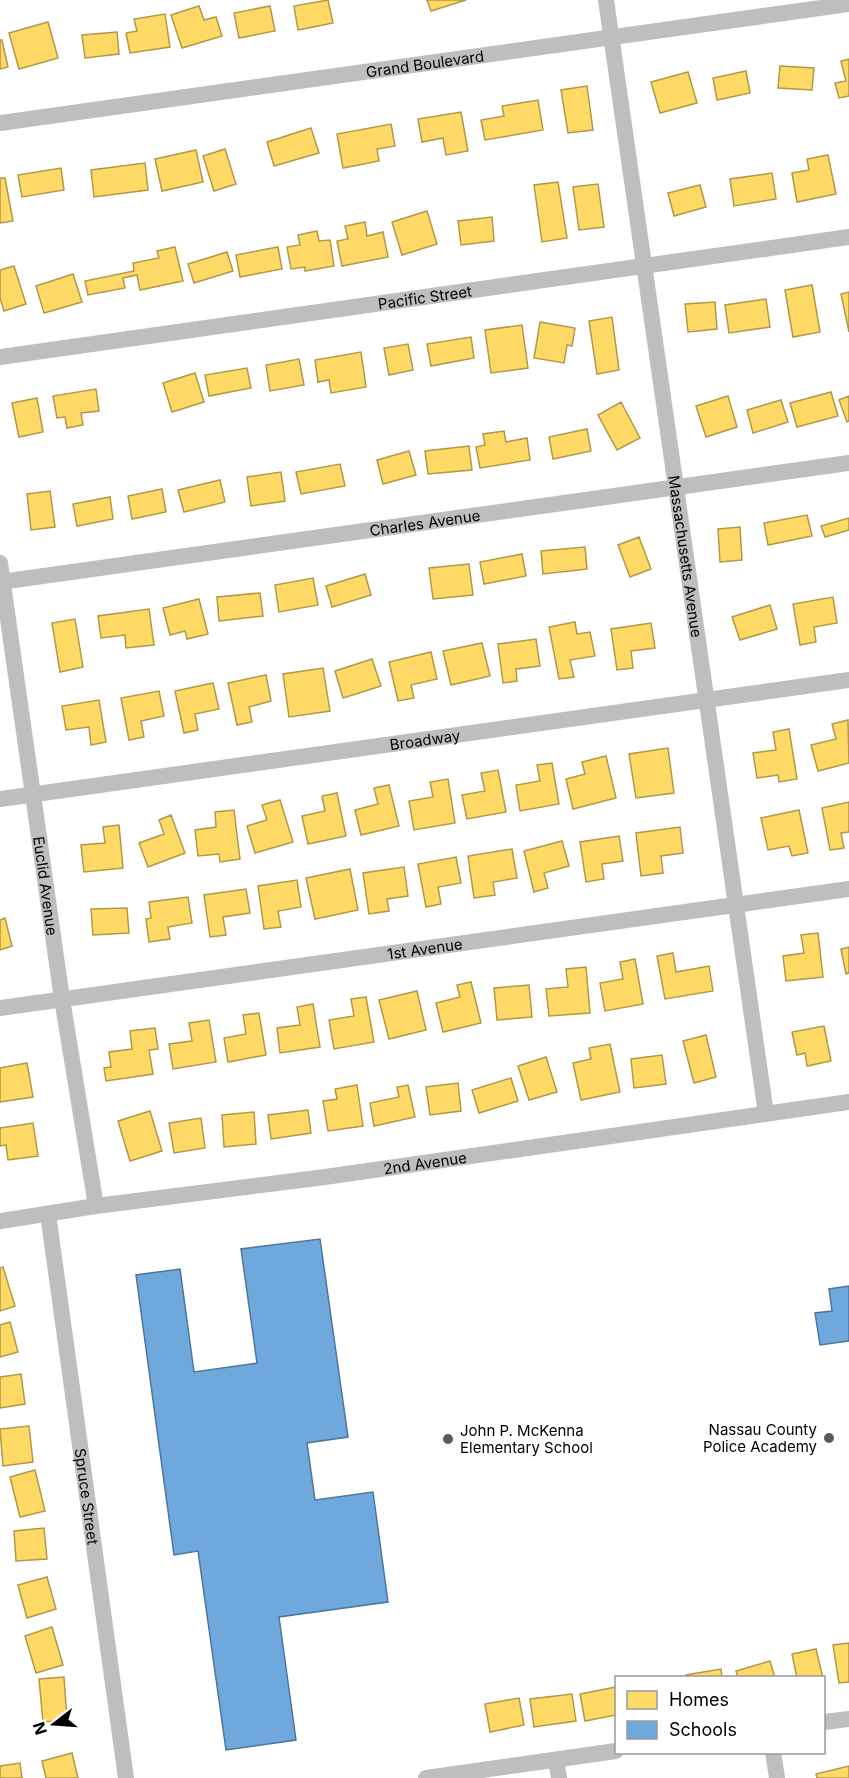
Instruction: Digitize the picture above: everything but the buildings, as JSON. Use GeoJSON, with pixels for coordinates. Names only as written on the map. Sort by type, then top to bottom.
{"type":"FeatureCollection","features":[{"type":"Feature","properties":{"kind":"street","name":"Massachusetts Avenue"},"geometry":{"type":"LineString","coordinates":[[606,0],[766,1114]]}},
{"type":"Feature","properties":{"kind":"street","name":"Grand Boulevard"},"geometry":{"type":"LineString","coordinates":[[0,123],[849,4]]}},
{"type":"Feature","properties":{"kind":"street","name":"Pacific Street"},"geometry":{"type":"LineString","coordinates":[[0,357],[849,237]]}},
{"type":"Feature","properties":{"kind":"street","name":"Charles Avenue"},"geometry":{"type":"LineString","coordinates":[[1,582],[849,463]]}},
{"type":"Feature","properties":{"kind":"street","name":"Euclid Avenue"},"geometry":{"type":"LineString","coordinates":[[0,563],[62,999],[96,1206]]}},
{"type":"Feature","properties":{"kind":"street","name":"Broadway"},"geometry":{"type":"LineString","coordinates":[[0,800],[849,680]]}},
{"type":"Feature","properties":{"kind":"street","name":"1st Avenue"},"geometry":{"type":"LineString","coordinates":[[0,1008],[849,889]]}},
{"type":"Feature","properties":{"kind":"street","name":"2nd Avenue"},"geometry":{"type":"LineString","coordinates":[[0,1221],[849,1102]]}},
{"type":"Feature","properties":{"kind":"street","name":"Spruce Street"},"geometry":{"type":"LineString","coordinates":[[48,1214],[126,1778]]}},
{"type":"Feature","properties":{"kind":"street"},"geometry":{"type":"LineString","coordinates":[[825,1722],[849,1719]]}},
{"type":"Feature","properties":{"kind":"street"},"geometry":{"type":"LineString","coordinates":[[426,1778],[615,1751]]}},
{"type":"Feature","properties":{"kind":"street"},"geometry":{"type":"LineString","coordinates":[[773,1754],[777,1778]]}},
{"type":"Feature","properties":{"kind":"street"},"geometry":{"type":"LineString","coordinates":[[556,1760],[559,1778]]}},
{"type":"Feature","properties":{"kind":"place","name":"Nassau County Police Academy"},"geometry":{"type":"Point","coordinates":[829,1438]}},
{"type":"Feature","properties":{"kind":"place","name":"John P. McKenna Elementary School"},"geometry":{"type":"Point","coordinates":[448,1439]}}]}
